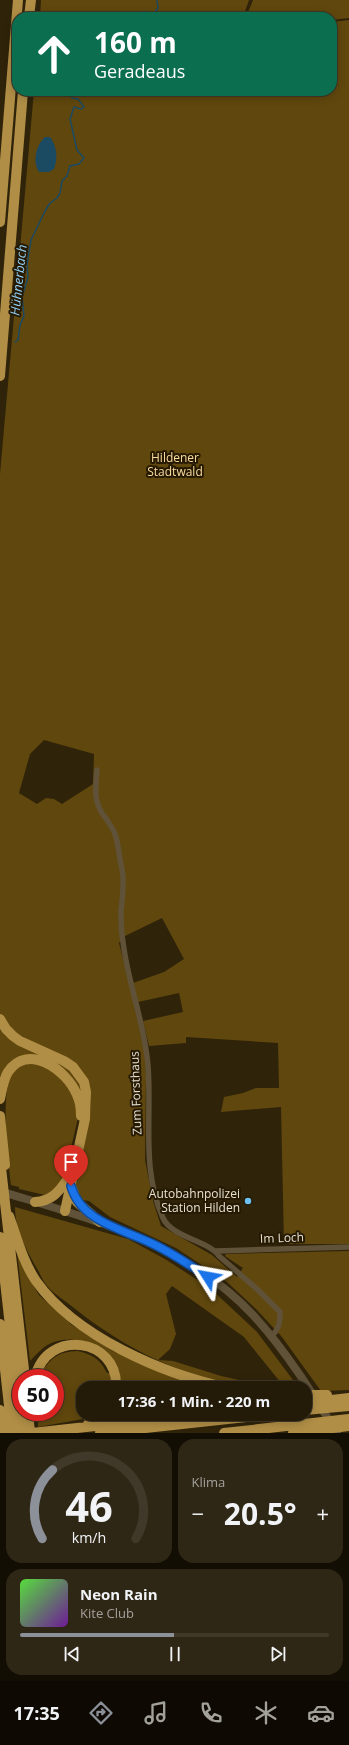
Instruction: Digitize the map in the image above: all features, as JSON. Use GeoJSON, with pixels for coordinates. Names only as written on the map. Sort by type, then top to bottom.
{"type":"FeatureCollection","features":[{"type":"Feature","properties":{"kind":"highway"},"geometry":{"type":"LineString","coordinates":[[17,12],[18,0]]}},
{"type":"Feature","properties":{"kind":"highway"},"geometry":{"type":"LineString","coordinates":[[30,12],[31,0]]}},
{"type":"Feature","properties":{"kind":"highway"},"geometry":{"type":"LineString","coordinates":[[0,222],[12,74]]}},
{"type":"Feature","properties":{"kind":"highway"},"geometry":{"type":"LineString","coordinates":[[0,376],[23,96]]}},
{"type":"Feature","properties":{"kind":"highway"},"geometry":{"type":"LineString","coordinates":[[0,1019],[6,1029],[13,1036],[20,1041],[64,1061],[73,1067],[84,1082],[87,1098],[85,1119],[62,1210]]}},
{"type":"Feature","properties":{"kind":"highway"},"geometry":{"type":"LineString","coordinates":[[0,1098],[7,1074],[16,1064],[27,1060],[36,1059],[44,1061],[55,1068],[70,1082],[78,1096],[81,1115],[69,1183],[76,1202],[100,1222]]}},
{"type":"Feature","properties":{"kind":"highway"},"geometry":{"type":"LineString","coordinates":[[0,1116],[10,1216],[10,1243]]}},
{"type":"Feature","properties":{"kind":"highway"},"geometry":{"type":"LineString","coordinates":[[0,1159],[23,1369]]}},
{"type":"Feature","properties":{"kind":"highway"},"geometry":{"type":"LineString","coordinates":[[35,1202],[52,1198],[69,1183]]}},
{"type":"Feature","properties":{"kind":"highway"},"geometry":{"type":"LineString","coordinates":[[10,1216],[27,1265],[35,1280],[57,1304],[75,1319],[119,1348],[147,1362],[199,1381]]}},
{"type":"Feature","properties":{"kind":"highway"},"geometry":{"type":"LineString","coordinates":[[0,1237],[22,1433]]}},
{"type":"Feature","properties":{"kind":"highway"},"geometry":{"type":"LineString","coordinates":[[0,1324],[12,1433]]}},
{"type":"Feature","properties":{"kind":"highway"},"geometry":{"type":"LineString","coordinates":[[39,1369],[43,1360],[52,1351],[70,1344],[80,1344],[91,1347],[100,1352],[107,1359],[115,1375],[115,1381]]}},
{"type":"Feature","properties":{"kind":"highway"},"geometry":{"type":"LineString","coordinates":[[312,1395],[349,1394]]}},
{"type":"Feature","properties":{"kind":"highway"},"geometry":{"type":"LineString","coordinates":[[312,1402],[349,1398]]}},
{"type":"Feature","properties":{"kind":"highway"},"geometry":{"type":"LineString","coordinates":[[312,1409],[349,1406]]}},
{"type":"Feature","properties":{"kind":"highway"},"geometry":{"type":"LineString","coordinates":[[0,1410],[3,1433]]}},
{"type":"Feature","properties":{"kind":"highway"},"geometry":{"type":"LineString","coordinates":[[224,1433],[349,1419]]}},
{"type":"Feature","properties":{"kind":"highway"},"geometry":{"type":"LineString","coordinates":[[31,1421],[34,1433],[140,1421]]}},
{"type":"Feature","properties":{"kind":"highway"},"geometry":{"type":"LineString","coordinates":[[76,1428],[96,1421]]}},
{"type":"Feature","properties":{"kind":"highway"},"geometry":{"type":"LineString","coordinates":[[100,1433],[209,1421]]}},
{"type":"Feature","properties":{"kind":"highway"},"geometry":{"type":"LineString","coordinates":[[293,1433],[349,1426]]}},
{"type":"Feature","properties":{"kind":"main road"},"geometry":{"type":"LineString","coordinates":[[0,1191],[100,1222],[152,1244],[196,1269],[220,1286],[252,1314],[271,1336],[305,1381],[337,1433]]}},
{"type":"Feature","properties":{"kind":"street","name":"Zum Forsthaus"},"geometry":{"type":"LineString","coordinates":[[97,770],[94,792],[98,806],[115,833],[122,871],[123,885],[121,922],[123,942],[146,1048],[148,1068],[148,1157],[157,1205],[165,1223],[170,1228],[216,1251],[219,1256],[280,1312],[280,1323],[276,1332],[271,1336]]}},
{"type":"Feature","properties":{"kind":"street","name":"Im Loch"},"geometry":{"type":"LineString","coordinates":[[216,1251],[349,1247]]}},
{"type":"Feature","properties":{"kind":"green space"},"geometry":{"type":"Polygon","coordinates":[[[41,0],[249,0],[245,12],[40,12],[41,0]]]}},
{"type":"Feature","properties":{"kind":"green space"},"geometry":{"type":"Polygon","coordinates":[[[253,0],[349,0],[349,18],[337,19],[337,12],[248,12],[253,0]]]}},
{"type":"Feature","properties":{"kind":"green space","name":"Hildener Stadtwald"},"geometry":{"type":"Polygon","coordinates":[[[349,20],[349,1244],[284,1244],[281,1107],[221,1112],[224,1097],[243,1093],[256,1088],[279,1088],[278,1043],[186,1037],[186,1043],[149,1046],[143,1021],[183,1012],[179,993],[138,1002],[133,983],[164,972],[184,959],[162,918],[125,936],[119,943],[145,1046],[145,1160],[153,1201],[161,1226],[212,1255],[237,1277],[243,1268],[225,1256],[226,1254],[349,1251],[349,1390],[321,1391],[282,1337],[256,1309],[227,1282],[176,1248],[110,1217],[89,1201],[82,1200],[78,1197],[75,1186],[76,1179],[90,1115],[89,1090],[85,1076],[9,1028],[0,1014],[0,474],[34,96],[337,96],[337,21],[349,20]],[[44,740],[30,754],[19,793],[37,804],[46,798],[54,799],[62,804],[93,784],[94,754],[44,740]]]}},
{"type":"Feature","properties":{"kind":"green space"},"geometry":{"type":"Polygon","coordinates":[[[0,1024],[64,1064],[79,1079],[85,1104],[78,1087],[30,1057],[0,1083],[0,1024]]]}},
{"type":"Feature","properties":{"kind":"green space"},"geometry":{"type":"Polygon","coordinates":[[[31,1063],[45,1066],[59,1076],[75,1097],[78,1118],[65,1174],[58,1189],[45,1195],[19,1189],[19,1187],[11,1185],[6,1127],[6,1096],[8,1083],[12,1073],[16,1069],[20,1066],[31,1063]]]}},
{"type":"Feature","properties":{"kind":"green space"},"geometry":{"type":"Polygon","coordinates":[[[15,1207],[128,1239],[165,1259],[210,1288],[257,1332],[294,1381],[279,1381],[244,1337],[172,1286],[166,1294],[176,1334],[170,1349],[158,1360],[173,1361],[221,1376],[244,1381],[217,1381],[194,1375],[168,1365],[143,1353],[119,1339],[96,1324],[51,1290],[43,1280],[22,1241],[15,1207]]]}},
{"type":"Feature","properties":{"kind":"green space"},"geometry":{"type":"Polygon","coordinates":[[[17,1252],[26,1273],[39,1295],[72,1325],[113,1351],[194,1381],[119,1381],[118,1370],[109,1354],[90,1343],[75,1340],[61,1340],[50,1343],[30,1361],[17,1252]]]}},
{"type":"Feature","properties":{"kind":"green space"},"geometry":{"type":"Polygon","coordinates":[[[78,1351],[96,1358],[102,1364],[107,1373],[110,1373],[111,1381],[76,1381],[76,1420],[38,1427],[38,1421],[64,1421],[64,1369],[43,1369],[55,1357],[78,1351]]]}},
{"type":"Feature","properties":{"kind":"water"},"geometry":{"type":"Polygon","coordinates":[[[45,137],[50,137],[54,144],[56,161],[54,169],[49,172],[39,172],[35,159],[39,144],[45,137]]]}},
{"type":"Feature","properties":{"kind":"waterway","name":"Hühnerbach"},"geometry":{"type":"LineString","coordinates":[[155,12],[158,8],[157,0]]}},
{"type":"Feature","properties":{"kind":"waterway","name":"Hühnerbach"},"geometry":{"type":"LineString","coordinates":[[140,12],[155,12]]}},
{"type":"Feature","properties":{"kind":"waterway","name":"Hühnerbach"},"geometry":{"type":"LineString","coordinates":[[15,342],[18,340],[20,325],[24,316],[22,297],[28,277],[27,264],[31,240],[45,211],[50,203],[57,198],[60,193],[62,181],[67,176],[70,166],[79,164],[84,158],[77,150],[70,119],[74,107],[81,109],[84,107],[78,99],[72,98],[71,96]]}},
{"type":"Feature","properties":{"kind":"place","name":"Autobahnpolizei Station Hilden"},"geometry":{"type":"Point","coordinates":[248,1201]}},
{"type":"Feature","properties":{"kind":"route"},"geometry":{"type":"LineString","coordinates":[[71,1186],[76,1202],[100,1222],[118,1228],[171,1253],[208,1277]]}}]}
